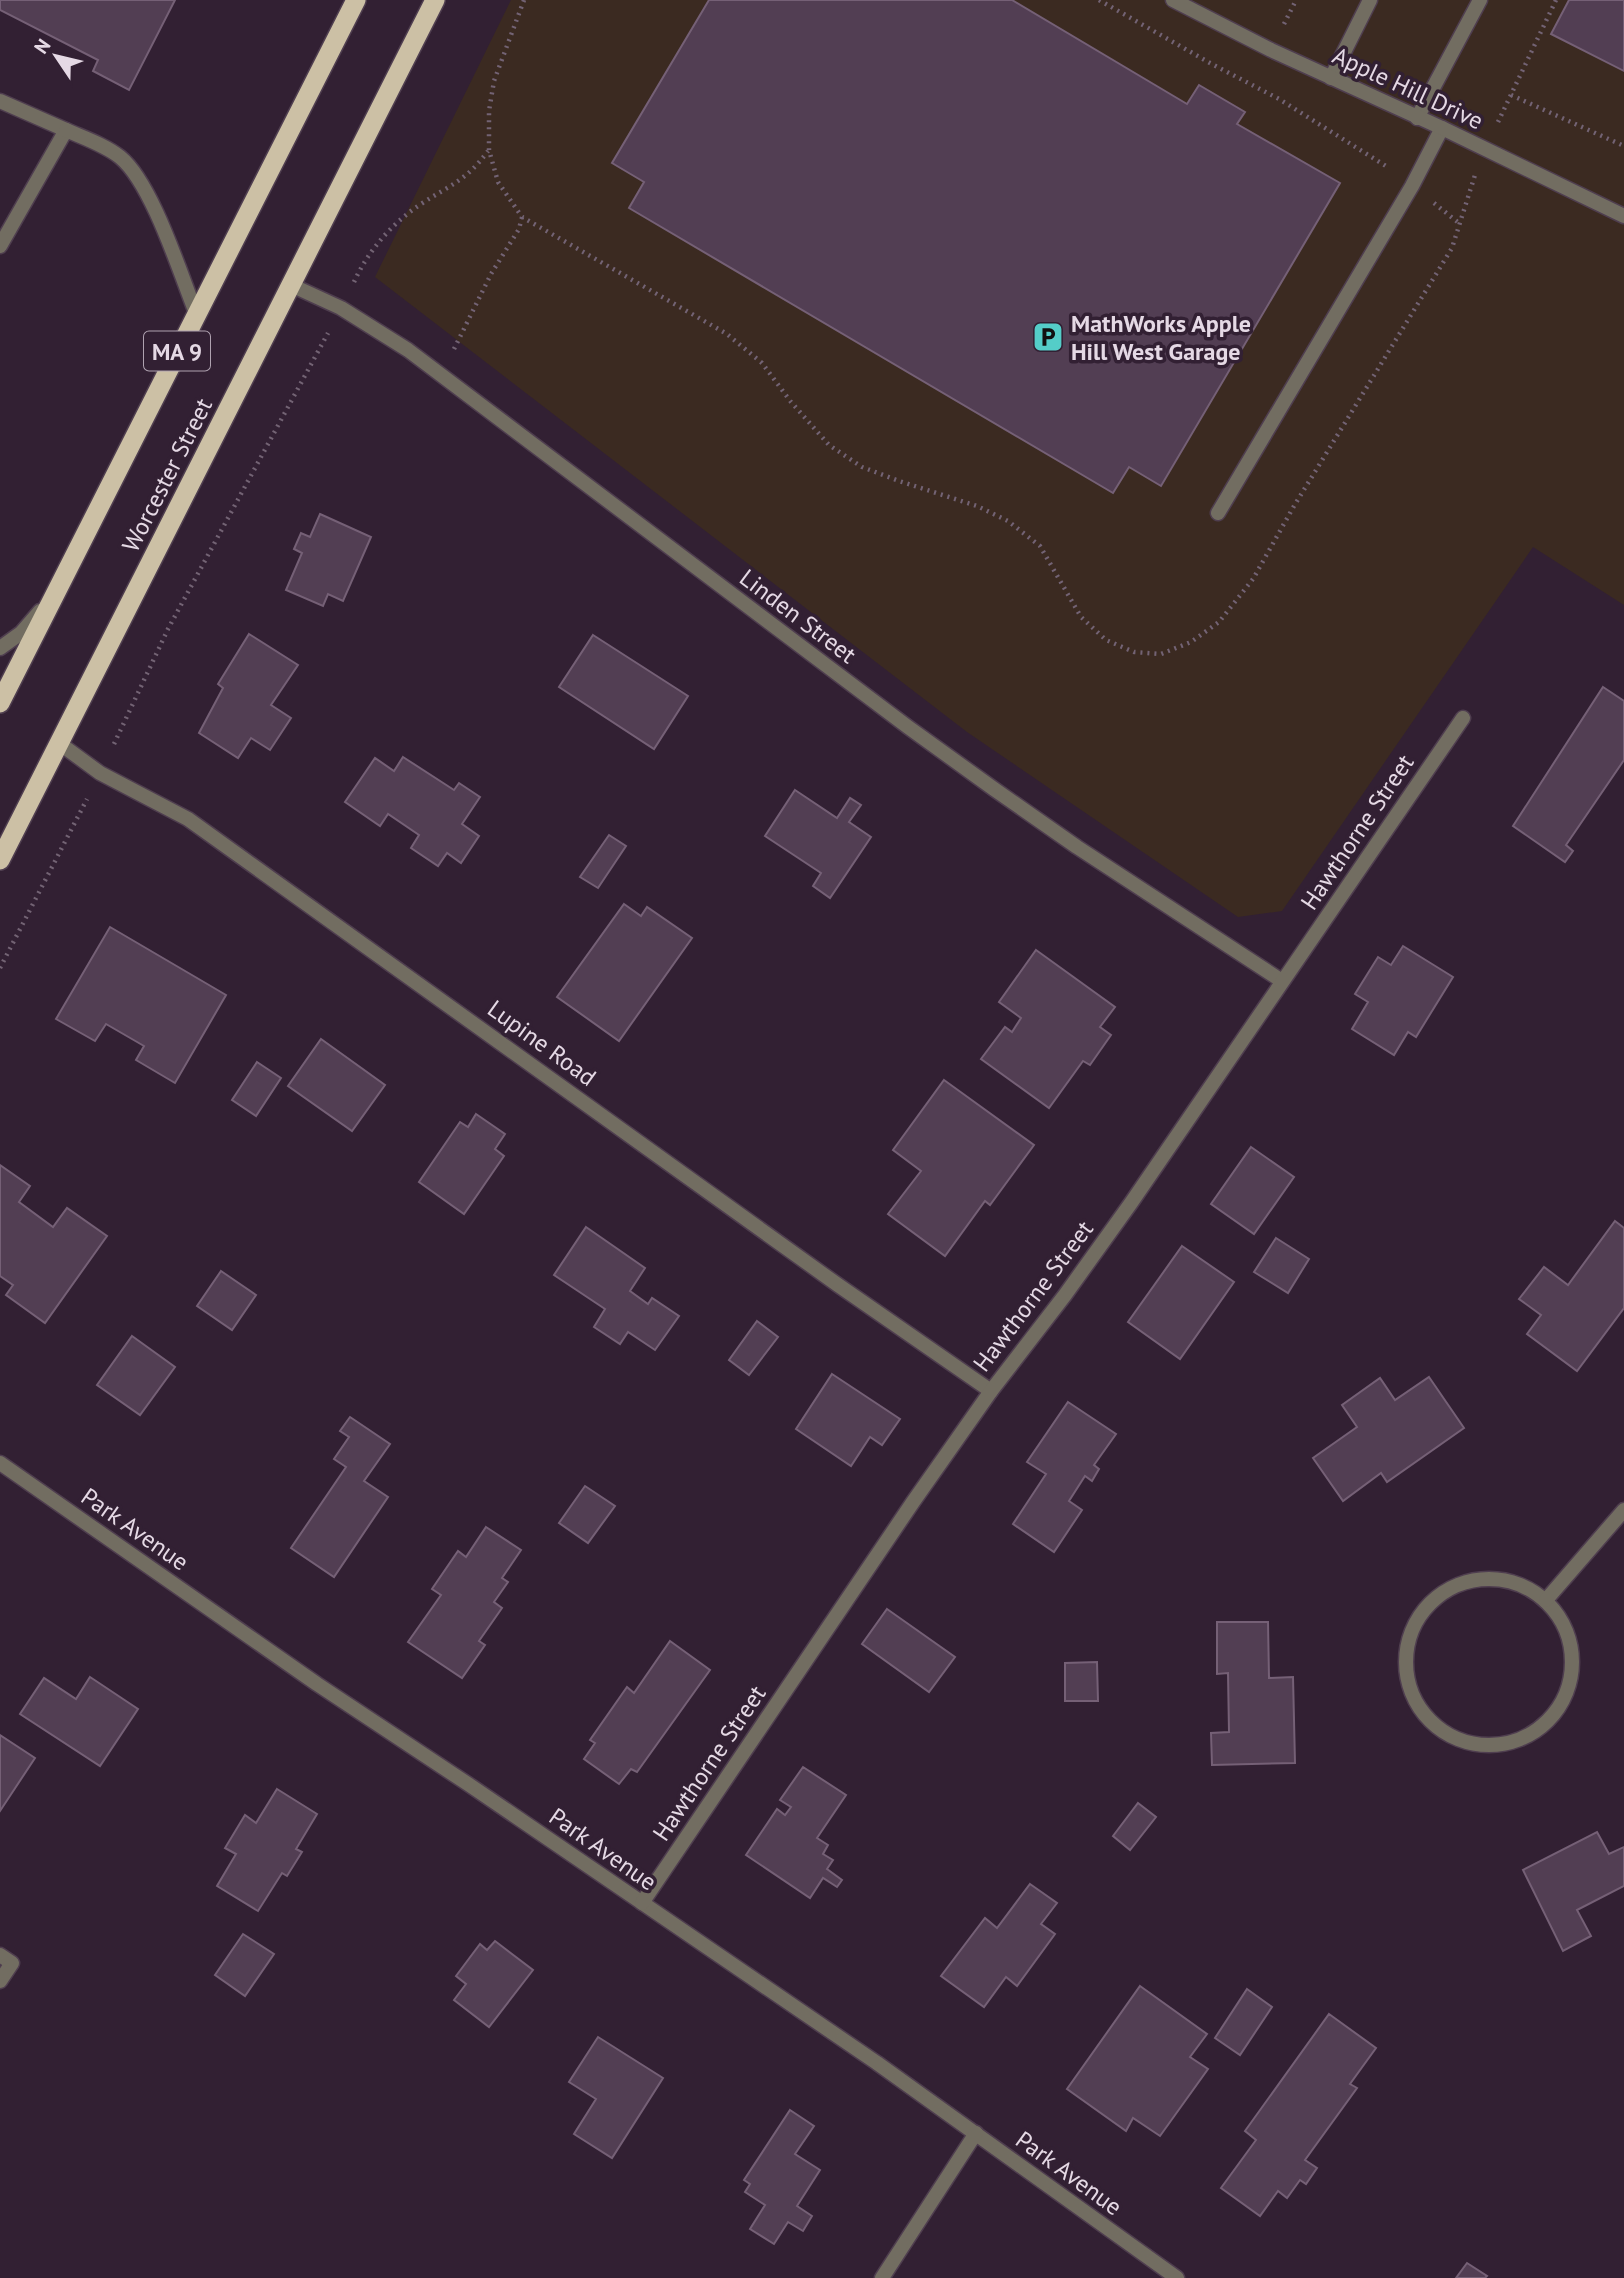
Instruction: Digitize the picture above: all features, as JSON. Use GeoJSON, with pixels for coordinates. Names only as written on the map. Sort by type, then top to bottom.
{"type":"FeatureCollection","features":[{"type":"Feature","properties":{"kind":"highway","name":"Worcester Street"},"geometry":{"type":"LineString","coordinates":[[0,703],[356,0]]}},
{"type":"Feature","properties":{"kind":"highway","name":"Worcester Street"},"geometry":{"type":"LineString","coordinates":[[0,860],[435,0]]}},
{"type":"Feature","properties":{"kind":"street","name":"Apple Hill Drive"},"geometry":{"type":"LineString","coordinates":[[1173,0],[1624,216]]}},
{"type":"Feature","properties":{"kind":"street"},"geometry":{"type":"LineString","coordinates":[[1331,78],[1370,0]]}},
{"type":"Feature","properties":{"kind":"street"},"geometry":{"type":"LineString","coordinates":[[1417,118],[1480,0]]}},
{"type":"Feature","properties":{"kind":"street"},"geometry":{"type":"LineString","coordinates":[[0,101],[118,155],[134,170],[160,222],[196,313]]}},
{"type":"Feature","properties":{"kind":"street"},"geometry":{"type":"LineString","coordinates":[[1218,513],[1412,186],[1442,128]]}},
{"type":"Feature","properties":{"kind":"street"},"geometry":{"type":"LineString","coordinates":[[0,246],[66,130]]}},
{"type":"Feature","properties":{"kind":"street","name":"Linden Street"},"geometry":{"type":"LineString","coordinates":[[291,285],[341,308],[408,350],[994,789],[1098,861],[1282,981]]}},
{"type":"Feature","properties":{"kind":"street"},"geometry":{"type":"LineString","coordinates":[[0,648],[21,634],[55,593]]}},
{"type":"Feature","properties":{"kind":"street","name":"Hawthorne Street"},"geometry":{"type":"LineString","coordinates":[[642,1903],[991,1391],[1123,1214],[1463,718]]}},
{"type":"Feature","properties":{"kind":"street","name":"Lupine Road"},"geometry":{"type":"LineString","coordinates":[[59,743],[100,773],[188,819],[838,1285],[991,1391]]}},
{"type":"Feature","properties":{"kind":"street","name":"Park Avenue"},"geometry":{"type":"LineString","coordinates":[[0,1463],[317,1684],[877,2063],[1177,2278]]}},
{"type":"Feature","properties":{"kind":"street"},"geometry":{"type":"LineString","coordinates":[[1546,1600],[1624,1510]]}},
{"type":"Feature","properties":{"kind":"street"},"geometry":{"type":"LineString","coordinates":[[1496,1578],[1523,1585],[1546,1600],[1563,1622],[1572,1648],[1572,1677],[1563,1703],[1545,1725],[1520,1740],[1493,1746],[1465,1742],[1440,1730],[1421,1711],[1409,1686],[1405,1659],[1411,1633],[1424,1609],[1445,1591],[1469,1580],[1496,1578]]}},
{"type":"Feature","properties":{"kind":"street"},"geometry":{"type":"LineString","coordinates":[[0,1955],[12,1963],[0,1982]]}},
{"type":"Feature","properties":{"kind":"street"},"geometry":{"type":"LineString","coordinates":[[882,2278],[976,2133]]}},
{"type":"Feature","properties":{"kind":"path"},"geometry":{"type":"LineString","coordinates":[[524,0],[494,80],[489,111],[489,150],[498,182],[523,217],[727,334],[762,363],[791,402],[830,445],[862,467],[976,506],[1008,521],[1040,546],[1081,617],[1105,640],[1134,652],[1161,654],[1191,642],[1219,622],[1253,579],[1294,506],[1452,248],[1471,186],[1486,149],[1556,0]]}},
{"type":"Feature","properties":{"kind":"path"},"geometry":{"type":"LineString","coordinates":[[1099,0],[1279,99],[1387,166],[1460,224]]}},
{"type":"Feature","properties":{"kind":"path"},"geometry":{"type":"LineString","coordinates":[[1511,95],[1624,146]]}},
{"type":"Feature","properties":{"kind":"path"},"geometry":{"type":"LineString","coordinates":[[0,968],[100,773],[168,629],[341,308],[362,264],[385,236],[420,204],[456,185],[475,169],[489,150]]}},
{"type":"Feature","properties":{"kind":"path"},"geometry":{"type":"LineString","coordinates":[[441,375],[491,274],[519,229],[523,217]]}},
{"type":"Feature","properties":{"kind":"shaded area"},"geometry":{"type":"Polygon","coordinates":[[[511,0],[1624,0],[1624,605],[1533,547],[1282,911],[1238,917],[967,732],[375,277],[511,0]]]}},
{"type":"Feature","properties":{"kind":"building"},"geometry":{"type":"Polygon","coordinates":[[[0,0],[175,0],[129,90],[93,71],[98,60],[0,10],[0,0]]]}},
{"type":"Feature","properties":{"kind":"building","name":"MathWorks Apple Hill West Garage"},"geometry":{"type":"Polygon","coordinates":[[[709,0],[1012,0],[1187,104],[1199,85],[1245,112],[1237,124],[1340,183],[1161,486],[1129,467],[1113,493],[629,208],[644,182],[612,163],[709,0]]]}},
{"type":"Feature","properties":{"kind":"building"},"geometry":{"type":"Polygon","coordinates":[[[1569,0],[1624,0],[1624,71],[1551,34],[1569,0]]]}},
{"type":"Feature","properties":{"kind":"building"},"geometry":{"type":"Polygon","coordinates":[[[320,514],[371,537],[343,601],[328,594],[323,606],[286,590],[302,553],[294,549],[301,533],[310,537],[320,514]]]}},
{"type":"Feature","properties":{"kind":"building"},"geometry":{"type":"Polygon","coordinates":[[[249,634],[298,665],[271,705],[291,718],[270,750],[251,738],[238,758],[199,733],[223,688],[218,684],[249,634]]]}},
{"type":"Feature","properties":{"kind":"building"},"geometry":{"type":"Polygon","coordinates":[[[593,635],[688,696],[654,749],[559,687],[593,635]]]}},
{"type":"Feature","properties":{"kind":"building"},"geometry":{"type":"Polygon","coordinates":[[[1603,687],[1624,701],[1624,760],[1566,845],[1573,851],[1565,862],[1513,826],[1603,687]]]}},
{"type":"Feature","properties":{"kind":"building"},"geometry":{"type":"Polygon","coordinates":[[[403,757],[454,790],[459,783],[480,797],[462,824],[479,836],[461,863],[447,853],[438,866],[411,848],[419,835],[388,814],[380,826],[345,802],[375,758],[394,771],[403,757]]]}},
{"type":"Feature","properties":{"kind":"building"},"geometry":{"type":"Polygon","coordinates":[[[795,790],[837,818],[850,798],[861,805],[849,822],[871,837],[830,898],[813,886],[821,873],[765,836],[795,790]]]}},
{"type":"Feature","properties":{"kind":"building"},"geometry":{"type":"Polygon","coordinates":[[[609,835],[626,846],[598,888],[580,877],[609,835]]]}},
{"type":"Feature","properties":{"kind":"building"},"geometry":{"type":"Polygon","coordinates":[[[624,904],[641,916],[647,907],[692,938],[619,1041],[557,997],[624,904]]]}},
{"type":"Feature","properties":{"kind":"building"},"geometry":{"type":"Polygon","coordinates":[[[110,927],[226,995],[175,1083],[136,1060],[144,1046],[106,1024],[95,1041],[56,1019],[110,927]]]}},
{"type":"Feature","properties":{"kind":"building"},"geometry":{"type":"Polygon","coordinates":[[[1403,946],[1453,977],[1416,1037],[1408,1032],[1394,1055],[1352,1029],[1368,1002],[1355,994],[1378,957],[1391,965],[1403,946]]]}},
{"type":"Feature","properties":{"kind":"building"},"geometry":{"type":"Polygon","coordinates":[[[1036,950],[1115,1007],[1100,1027],[1111,1035],[1090,1065],[1083,1061],[1049,1108],[981,1059],[1005,1027],[1012,1032],[1021,1018],[999,1002],[1036,950]]]}},
{"type":"Feature","properties":{"kind":"building"},"geometry":{"type":"Polygon","coordinates":[[[321,1039],[385,1085],[352,1131],[288,1086],[321,1039]]]}},
{"type":"Feature","properties":{"kind":"building"},"geometry":{"type":"Polygon","coordinates":[[[257,1062],[281,1078],[256,1116],[232,1100],[257,1062]]]}},
{"type":"Feature","properties":{"kind":"building"},"geometry":{"type":"Polygon","coordinates":[[[944,1080],[1034,1145],[990,1205],[985,1201],[945,1256],[888,1214],[921,1171],[893,1150],[944,1080]]]}},
{"type":"Feature","properties":{"kind":"building"},"geometry":{"type":"Polygon","coordinates":[[[476,1114],[505,1134],[495,1149],[504,1156],[464,1214],[419,1182],[460,1122],[468,1127],[476,1114]]]}},
{"type":"Feature","properties":{"kind":"building"},"geometry":{"type":"Polygon","coordinates":[[[1251,1147],[1294,1177],[1254,1234],[1211,1204],[1251,1147]]]}},
{"type":"Feature","properties":{"kind":"building"},"geometry":{"type":"Polygon","coordinates":[[[0,1165],[30,1186],[19,1202],[53,1227],[67,1208],[107,1236],[45,1323],[6,1295],[13,1285],[0,1276],[0,1165]]]}},
{"type":"Feature","properties":{"kind":"building"},"geometry":{"type":"Polygon","coordinates":[[[1615,1221],[1624,1228],[1624,1308],[1577,1371],[1527,1334],[1541,1315],[1519,1299],[1544,1267],[1568,1285],[1615,1221]]]}},
{"type":"Feature","properties":{"kind":"building"},"geometry":{"type":"Polygon","coordinates":[[[586,1227],[645,1268],[630,1291],[648,1304],[652,1298],[679,1316],[655,1350],[628,1332],[620,1344],[594,1327],[605,1309],[554,1275],[586,1227]]]}},
{"type":"Feature","properties":{"kind":"building"},"geometry":{"type":"Polygon","coordinates":[[[1276,1238],[1309,1259],[1288,1293],[1254,1272],[1276,1238]]]}},
{"type":"Feature","properties":{"kind":"building"},"geometry":{"type":"Polygon","coordinates":[[[1182,1246],[1234,1282],[1180,1359],[1128,1322],[1182,1246]]]}},
{"type":"Feature","properties":{"kind":"building"},"geometry":{"type":"Polygon","coordinates":[[[221,1271],[256,1295],[232,1330],[197,1306],[221,1271]]]}},
{"type":"Feature","properties":{"kind":"building"},"geometry":{"type":"Polygon","coordinates":[[[757,1321],[778,1337],[749,1375],[729,1360],[757,1321]]]}},
{"type":"Feature","properties":{"kind":"building"},"geometry":{"type":"Polygon","coordinates":[[[132,1336],[175,1367],[140,1415],[97,1385],[132,1336]]]}},
{"type":"Feature","properties":{"kind":"building"},"geometry":{"type":"Polygon","coordinates":[[[832,1374],[900,1419],[882,1445],[870,1437],[851,1466],[796,1429],[832,1374]]]}},
{"type":"Feature","properties":{"kind":"building"},"geometry":{"type":"Polygon","coordinates":[[[1429,1377],[1464,1428],[1387,1482],[1381,1473],[1343,1501],[1313,1458],[1357,1427],[1342,1405],[1380,1378],[1395,1400],[1429,1377]]]}},
{"type":"Feature","properties":{"kind":"building"},"geometry":{"type":"Polygon","coordinates":[[[1068,1402],[1116,1434],[1094,1465],[1099,1469],[1092,1481],[1085,1476],[1069,1501],[1082,1510],[1054,1552],[1013,1524],[1046,1474],[1027,1462],[1068,1402]]]}},
{"type":"Feature","properties":{"kind":"building"},"geometry":{"type":"Polygon","coordinates":[[[350,1417],[390,1444],[364,1481],[388,1497],[334,1577],[291,1548],[346,1467],[334,1459],[349,1437],[340,1431],[350,1417]]]}},
{"type":"Feature","properties":{"kind":"building"},"geometry":{"type":"Polygon","coordinates":[[[585,1486],[615,1506],[588,1543],[559,1523],[585,1486]]]}},
{"type":"Feature","properties":{"kind":"building"},"geometry":{"type":"Polygon","coordinates":[[[486,1527],[521,1550],[502,1578],[508,1582],[494,1602],[502,1608],[479,1641],[485,1645],[462,1678],[408,1642],[441,1595],[432,1589],[458,1551],[466,1557],[486,1527]]]}},
{"type":"Feature","properties":{"kind":"building"},"geometry":{"type":"Polygon","coordinates":[[[887,1609],[955,1657],[929,1692],[862,1644],[887,1609]]]}},
{"type":"Feature","properties":{"kind":"building"},"geometry":{"type":"Polygon","coordinates":[[[1217,1622],[1268,1622],[1269,1678],[1293,1677],[1295,1763],[1212,1765],[1211,1733],[1229,1732],[1228,1673],[1217,1674],[1217,1622]]]}},
{"type":"Feature","properties":{"kind":"building"},"geometry":{"type":"Polygon","coordinates":[[[670,1641],[710,1670],[637,1772],[631,1769],[619,1784],[584,1759],[595,1743],[590,1740],[627,1687],[634,1693],[670,1641]]]}},
{"type":"Feature","properties":{"kind":"building"},"geometry":{"type":"Polygon","coordinates":[[[1097,1662],[1098,1701],[1065,1701],[1065,1663],[1097,1662]]]}},
{"type":"Feature","properties":{"kind":"building"},"geometry":{"type":"Polygon","coordinates":[[[90,1677],[138,1709],[100,1766],[20,1714],[44,1678],[76,1699],[90,1677]]]}},
{"type":"Feature","properties":{"kind":"building"},"geometry":{"type":"Polygon","coordinates":[[[0,1735],[35,1758],[0,1811],[0,1735]]]}},
{"type":"Feature","properties":{"kind":"building"},"geometry":{"type":"Polygon","coordinates":[[[803,1767],[846,1795],[817,1838],[828,1845],[823,1854],[833,1860],[827,1869],[842,1880],[837,1887],[823,1878],[810,1898],[746,1855],[777,1809],[785,1815],[791,1807],[780,1800],[803,1767]]]}},
{"type":"Feature","properties":{"kind":"building"},"geometry":{"type":"Polygon","coordinates":[[[277,1789],[317,1814],[296,1849],[302,1852],[287,1876],[282,1873],[258,1911],[217,1886],[236,1854],[225,1848],[245,1815],[256,1823],[277,1789]]]}},
{"type":"Feature","properties":{"kind":"building"},"geometry":{"type":"Polygon","coordinates":[[[1138,1803],[1156,1817],[1130,1850],[1113,1836],[1138,1803]]]}},
{"type":"Feature","properties":{"kind":"building"},"geometry":{"type":"Polygon","coordinates":[[[1597,1832],[1609,1854],[1624,1847],[1624,1886],[1577,1910],[1591,1936],[1563,1951],[1523,1870],[1597,1832]]]}},
{"type":"Feature","properties":{"kind":"building"},"geometry":{"type":"Polygon","coordinates":[[[1030,1884],[1057,1903],[1041,1924],[1055,1934],[1017,1986],[1006,1977],[984,2007],[941,1976],[985,1918],[997,1928],[1030,1884]]]}},
{"type":"Feature","properties":{"kind":"building"},"geometry":{"type":"Polygon","coordinates":[[[243,1934],[274,1954],[245,1996],[215,1975],[243,1934]]]}},
{"type":"Feature","properties":{"kind":"building"},"geometry":{"type":"Polygon","coordinates":[[[495,1941],[533,1970],[489,2027],[454,2000],[466,1984],[456,1976],[480,1944],[487,1950],[495,1941]]]}},
{"type":"Feature","properties":{"kind":"building"},"geometry":{"type":"Polygon","coordinates":[[[1140,1986],[1207,2034],[1190,2057],[1208,2069],[1160,2136],[1133,2118],[1126,2131],[1067,2089],[1140,1986]]]}},
{"type":"Feature","properties":{"kind":"building"},"geometry":{"type":"Polygon","coordinates":[[[1247,1989],[1272,2007],[1240,2055],[1215,2038],[1247,1989]]]}},
{"type":"Feature","properties":{"kind":"building"},"geometry":{"type":"Polygon","coordinates":[[[1329,2014],[1376,2048],[1350,2084],[1357,2088],[1305,2160],[1317,2168],[1306,2184],[1300,2180],[1287,2198],[1278,2191],[1260,2216],[1221,2188],[1256,2140],[1245,2131],[1329,2014]]]}},
{"type":"Feature","properties":{"kind":"building"},"geometry":{"type":"Polygon","coordinates":[[[598,2037],[663,2078],[612,2158],[574,2134],[596,2099],[569,2082],[598,2037]]]}},
{"type":"Feature","properties":{"kind":"building"},"geometry":{"type":"Polygon","coordinates":[[[790,2110],[814,2126],[795,2154],[820,2170],[797,2206],[812,2216],[803,2231],[788,2222],[774,2244],[750,2229],[765,2205],[745,2192],[750,2184],[744,2180],[790,2110]]]}},
{"type":"Feature","properties":{"kind":"building"},"geometry":{"type":"Polygon","coordinates":[[[1467,2263],[1487,2276],[1456,2278],[1467,2263]]]}},
{"type":"Feature","properties":{"kind":"place","name":"MathWorks Apple Hill West Garage"},"geometry":{"type":"Point","coordinates":[1048,337]}}]}
